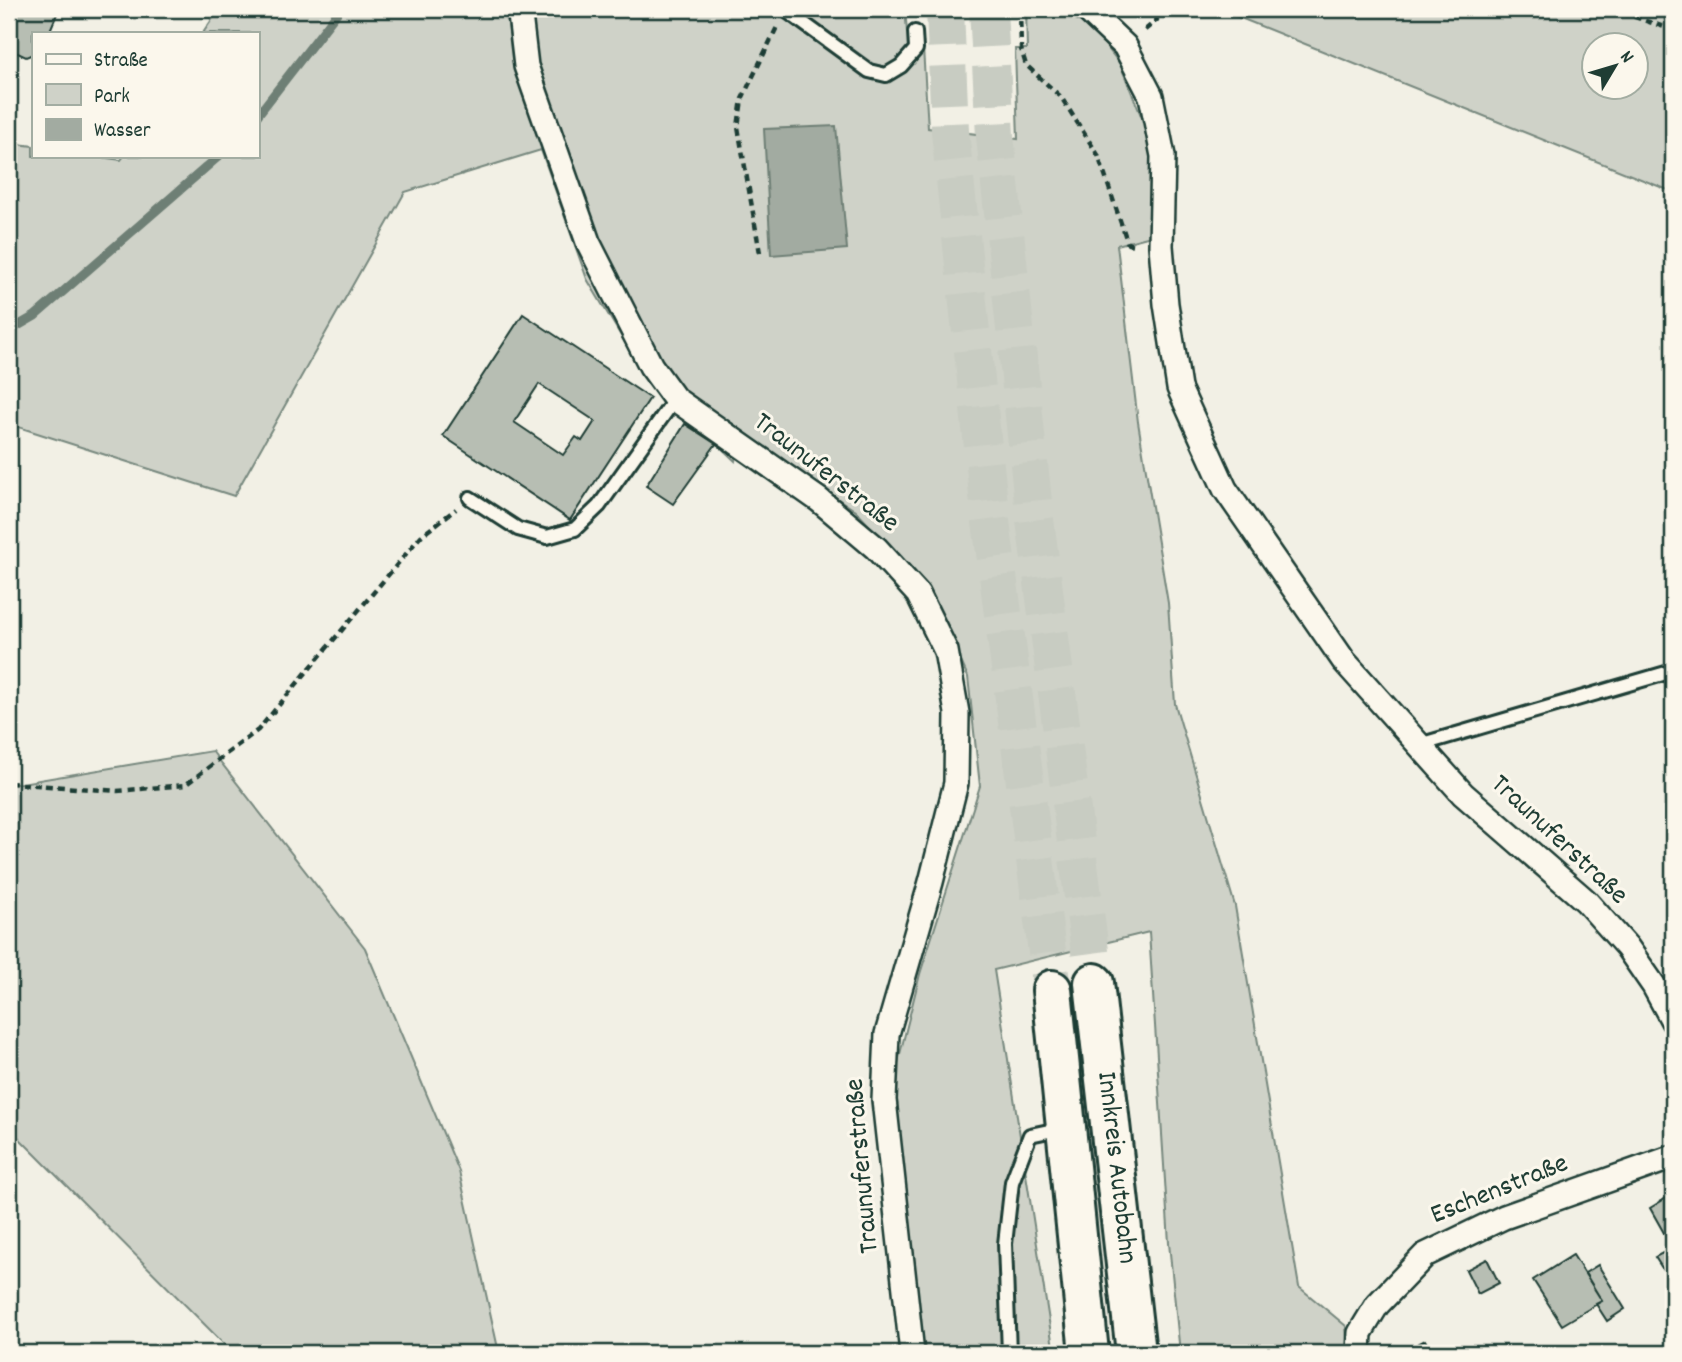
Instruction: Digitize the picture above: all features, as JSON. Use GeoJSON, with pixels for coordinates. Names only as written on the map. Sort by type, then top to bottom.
{"type":"FeatureCollection","features":[{"type":"Feature","properties":{"kind":"highway","name":"Innkreis Autobahn"},"geometry":{"type":"LineString","coordinates":[[1094,983],[1136,1353]]}},
{"type":"Feature","properties":{"kind":"highway","name":"Innkreis Autobahn"},"geometry":{"type":"LineString","coordinates":[[1052,990],[1089,1353]]}},
{"type":"Feature","properties":{"kind":"street","name":"Traunuferstraße"},"geometry":{"type":"LineString","coordinates":[[523,9],[520,15],[526,66],[588,243],[651,366],[675,399],[819,500],[876,548],[918,594],[946,651],[957,713],[956,783],[887,1034],[884,1100],[912,1353]]}},
{"type":"Feature","properties":{"kind":"street","name":"Traunuferstraße"},"geometry":{"type":"LineString","coordinates":[[1086,9],[1125,46],[1151,96],[1163,156],[1161,246],[1166,304],[1179,388],[1225,489],[1344,661],[1464,794],[1586,901],[1627,947],[1654,986],[1673,1021]]}},
{"type":"Feature","properties":{"kind":"street","name":"Eschenstraße"},"geometry":{"type":"LineString","coordinates":[[1359,1353],[1360,1333],[1377,1305],[1425,1255],[1504,1217],[1673,1157]]}},
{"type":"Feature","properties":{"kind":"lane"},"geometry":{"type":"LineString","coordinates":[[784,9],[869,71],[886,75],[901,65],[916,49],[915,32]]}},
{"type":"Feature","properties":{"kind":"lane"},"geometry":{"type":"LineString","coordinates":[[470,498],[518,529],[528,532],[547,537],[575,528],[600,506],[675,399]]}},
{"type":"Feature","properties":{"kind":"lane"},"geometry":{"type":"LineString","coordinates":[[1419,745],[1673,671]]}},
{"type":"Feature","properties":{"kind":"lane"},"geometry":{"type":"LineString","coordinates":[[1009,1353],[1005,1244],[1012,1182],[1030,1135],[1066,1127]]}},
{"type":"Feature","properties":{"kind":"path"},"geometry":{"type":"LineString","coordinates":[[760,253],[738,127],[742,99],[784,9]]}},
{"type":"Feature","properties":{"kind":"path"},"geometry":{"type":"LineString","coordinates":[[1020,9],[1021,49],[1026,65],[1061,97],[1098,155],[1128,244],[1161,246]]}},
{"type":"Feature","properties":{"kind":"path"},"geometry":{"type":"LineString","coordinates":[[1611,9],[1673,30]]}},
{"type":"Feature","properties":{"kind":"path"},"geometry":{"type":"LineString","coordinates":[[9,783],[117,791],[185,785],[258,730],[421,536],[470,498]]}},
{"type":"Feature","properties":{"kind":"green space"},"geometry":{"type":"Polygon","coordinates":[[[219,9],[905,9],[907,32],[922,32],[928,128],[1018,139],[1015,49],[1027,49],[1026,9],[1054,9],[1090,26],[1120,64],[1154,147],[1151,236],[1117,245],[1138,422],[1168,603],[1175,704],[1235,906],[1299,1287],[1346,1326],[1348,1353],[1180,1353],[1169,1243],[1149,932],[994,970],[1054,1353],[923,1353],[904,1194],[895,1074],[920,974],[980,786],[968,677],[929,590],[856,511],[739,432],[735,461],[645,376],[587,279],[541,150],[405,192],[234,496],[9,424],[9,143],[32,146],[32,158],[259,158],[259,32],[204,32],[219,9]]]}},
{"type":"Feature","properties":{"kind":"green space"},"geometry":{"type":"Polygon","coordinates":[[[1218,9],[1673,9],[1673,192],[1218,9]]]}},
{"type":"Feature","properties":{"kind":"green space"},"geometry":{"type":"Polygon","coordinates":[[[212,751],[365,948],[459,1171],[499,1353],[233,1353],[15,1134],[9,1140],[9,785],[212,751]]]}},
{"type":"Feature","properties":{"kind":"water"},"geometry":{"type":"Polygon","coordinates":[[[836,126],[847,249],[771,255],[764,129],[836,126]]]}},
{"type":"Feature","properties":{"kind":"building"},"geometry":{"type":"Polygon","coordinates":[[[9,9],[59,9],[49,32],[32,32],[32,54],[26,57],[9,49],[9,9]]]}},
{"type":"Feature","properties":{"kind":"building"},"geometry":{"type":"Polygon","coordinates":[[[523,314],[650,398],[570,520],[443,436],[523,314]],[[539,384],[514,422],[563,455],[576,437],[582,441],[595,421],[539,384]]]}},
{"type":"Feature","properties":{"kind":"building"},"geometry":{"type":"Polygon","coordinates":[[[685,424],[716,444],[673,504],[646,486],[685,424]]]}},
{"type":"Feature","properties":{"kind":"building"},"geometry":{"type":"Polygon","coordinates":[[[1673,1194],[1673,1249],[1650,1208],[1673,1194]]]}},
{"type":"Feature","properties":{"kind":"building"},"geometry":{"type":"Polygon","coordinates":[[[1673,1249],[1673,1285],[1655,1257],[1673,1249]]]}},
{"type":"Feature","properties":{"kind":"building"},"geometry":{"type":"Polygon","coordinates":[[[1573,1255],[1602,1301],[1562,1325],[1533,1280],[1573,1255]]]}},
{"type":"Feature","properties":{"kind":"building"},"geometry":{"type":"Polygon","coordinates":[[[1487,1259],[1499,1283],[1478,1294],[1466,1270],[1487,1259]]]}},
{"type":"Feature","properties":{"kind":"building"},"geometry":{"type":"Polygon","coordinates":[[[1598,1265],[1625,1309],[1607,1321],[1596,1304],[1602,1301],[1585,1273],[1598,1265]]]}},
{"type":"Feature","properties":{"kind":"building"},"geometry":{"type":"Polygon","coordinates":[[[1425,1340],[1432,1353],[1401,1353],[1425,1340]]]}},
{"type":"Feature","properties":{"kind":"waterway"},"geometry":{"type":"LineString","coordinates":[[259,113],[340,9]]}},
{"type":"Feature","properties":{"kind":"waterway"},"geometry":{"type":"LineString","coordinates":[[9,331],[35,316],[217,158]]}},
{"type":"Feature","properties":{"kind":"tunnel"},"geometry":{"type":"LineString","coordinates":[[945,9],[950,131],[990,514],[1052,990]]}},
{"type":"Feature","properties":{"kind":"tunnel"},"geometry":{"type":"LineString","coordinates":[[988,9],[995,136],[1034,512],[1094,983]]}}]}
